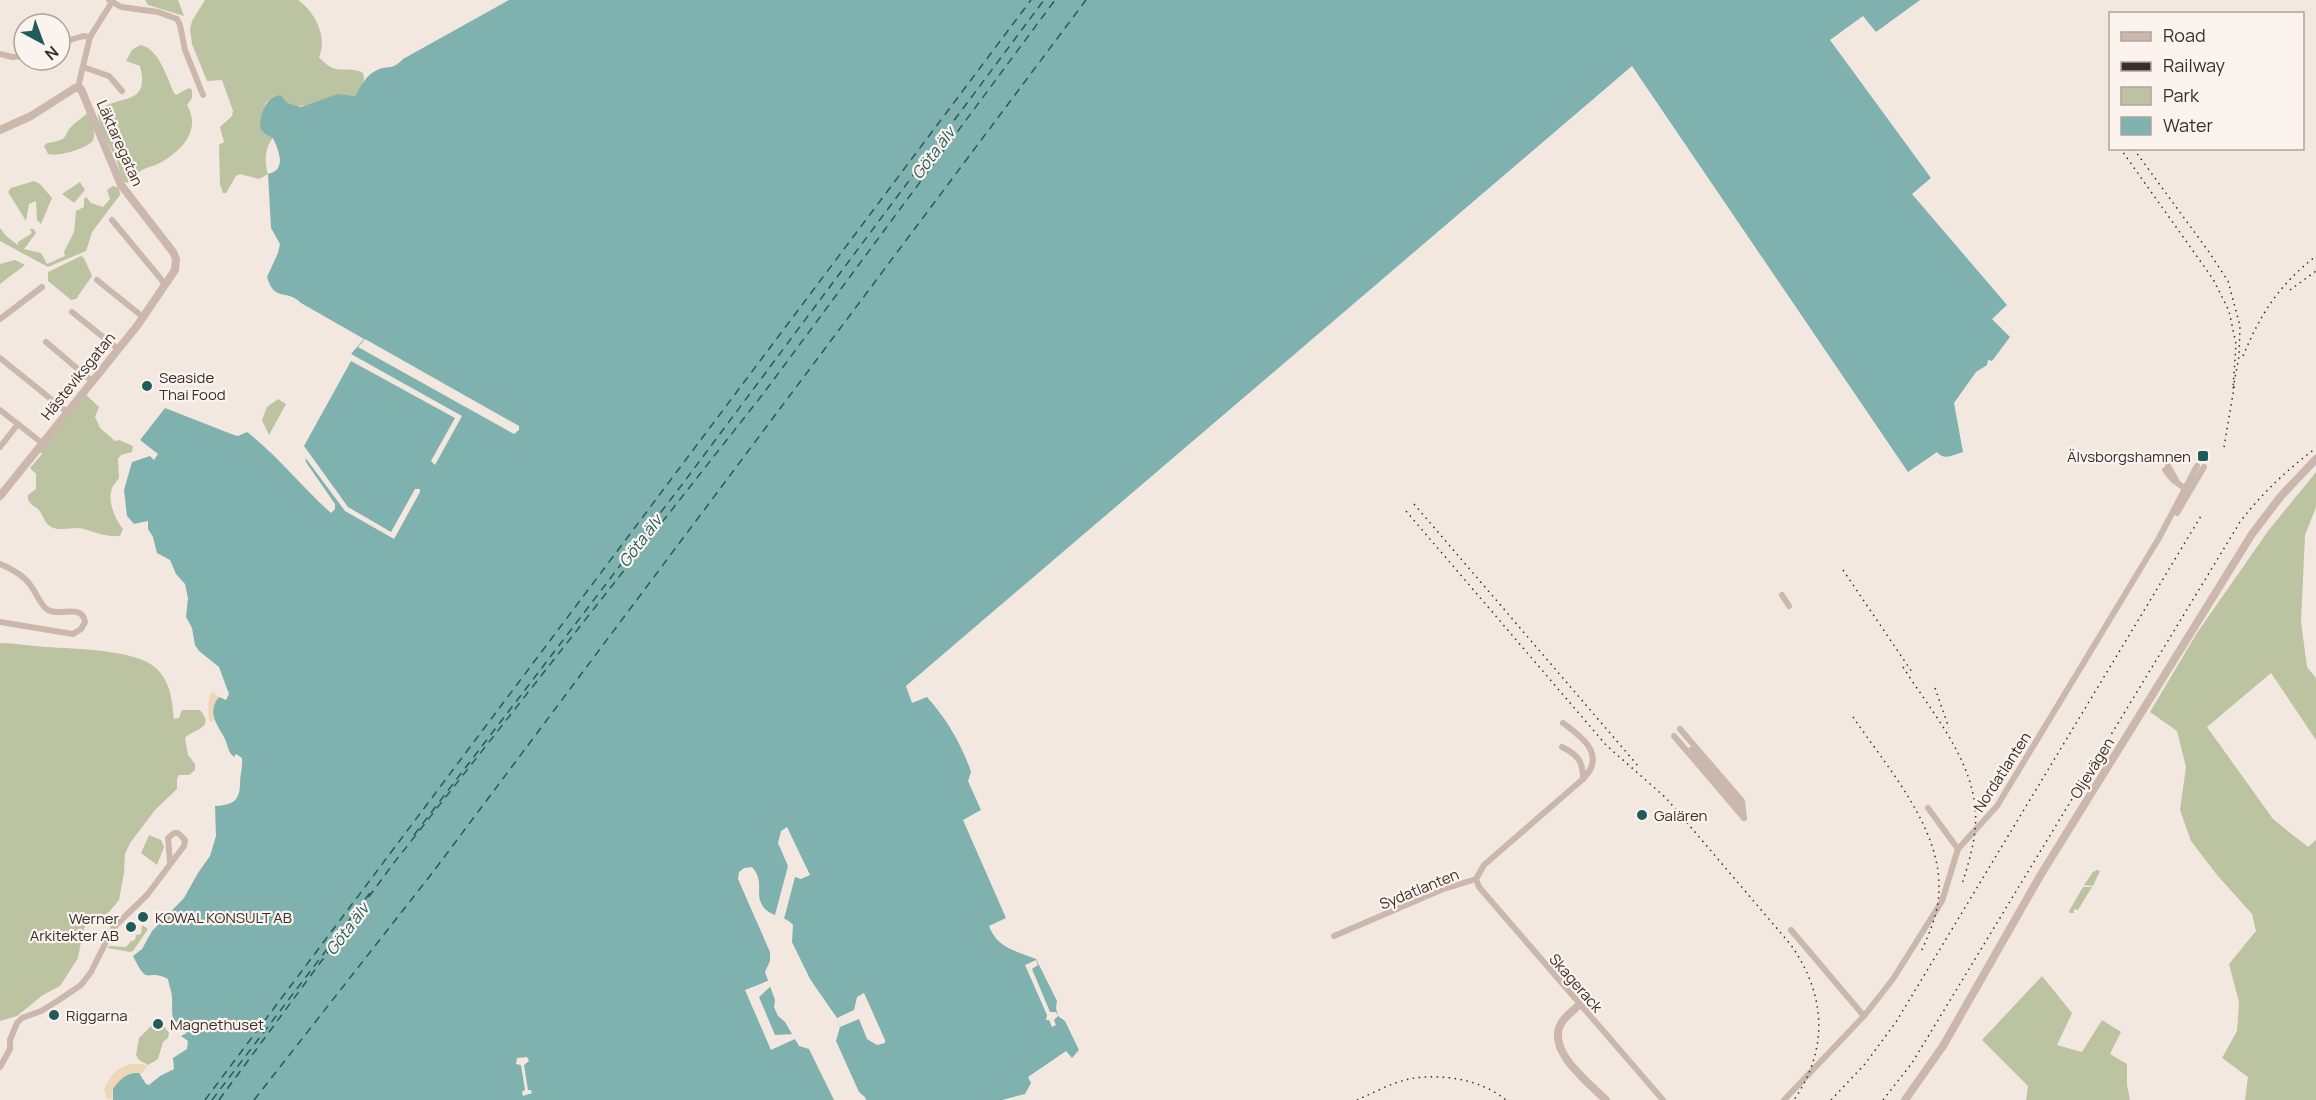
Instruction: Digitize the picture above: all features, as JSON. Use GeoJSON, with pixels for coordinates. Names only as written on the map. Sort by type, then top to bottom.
{"type":"FeatureCollection","features":[{"type":"Feature","properties":{"kind":"street"},"geometry":{"type":"LineString","coordinates":[[0,130],[24,120],[78,87],[90,37],[111,1],[125,8],[158,12],[177,19],[185,50],[203,95]]}},
{"type":"Feature","properties":{"kind":"street"},"geometry":{"type":"LineString","coordinates":[[72,39],[83,36],[90,37]]}},
{"type":"Feature","properties":{"kind":"street"},"geometry":{"type":"LineString","coordinates":[[83,67],[109,76],[122,91]]}},
{"type":"Feature","properties":{"kind":"street","name":"Läktaregatan"},"geometry":{"type":"LineString","coordinates":[[78,87],[121,185],[173,252],[176,259],[175,270]]}},
{"type":"Feature","properties":{"kind":"street"},"geometry":{"type":"LineString","coordinates":[[112,220],[165,284]]}},
{"type":"Feature","properties":{"kind":"street","name":"Hästeviksgatan"},"geometry":{"type":"LineString","coordinates":[[0,496],[143,317],[175,270]]}},
{"type":"Feature","properties":{"kind":"street"},"geometry":{"type":"LineString","coordinates":[[97,280],[143,317]]}},
{"type":"Feature","properties":{"kind":"street"},"geometry":{"type":"LineString","coordinates":[[0,319],[42,287]]}},
{"type":"Feature","properties":{"kind":"street"},"geometry":{"type":"LineString","coordinates":[[72,312],[118,349]]}},
{"type":"Feature","properties":{"kind":"street"},"geometry":{"type":"LineString","coordinates":[[46,342],[92,381]]}},
{"type":"Feature","properties":{"kind":"street"},"geometry":{"type":"LineString","coordinates":[[0,358],[67,412]]}},
{"type":"Feature","properties":{"kind":"street"},"geometry":{"type":"LineString","coordinates":[[0,410],[42,443]]}},
{"type":"Feature","properties":{"kind":"street"},"geometry":{"type":"LineString","coordinates":[[0,447],[18,424]]}},
{"type":"Feature","properties":{"kind":"street","name":"Oljevägen"},"geometry":{"type":"LineString","coordinates":[[1905,1100],[1923,1078],[1943,1046],[2040,876],[2252,534],[2281,496],[2316,459]]}},
{"type":"Feature","properties":{"kind":"street","name":"Nordatlanten"},"geometry":{"type":"LineString","coordinates":[[1784,1100],[1863,1016],[1893,979],[1944,895],[1958,849],[1997,806],[2200,467]]}},
{"type":"Feature","properties":{"kind":"street"},"geometry":{"type":"LineString","coordinates":[[2167,468],[2178,483],[2188,490]]}},
{"type":"Feature","properties":{"kind":"street"},"geometry":{"type":"LineString","coordinates":[[0,564],[18,573],[30,583],[46,608],[56,613],[78,612],[85,622],[81,629],[73,634],[0,622]]}},
{"type":"Feature","properties":{"kind":"street"},"geometry":{"type":"LineString","coordinates":[[1782,595],[1789,606]]}},
{"type":"Feature","properties":{"kind":"street"},"geometry":{"type":"LineString","coordinates":[[1563,723],[1584,739],[1592,754],[1592,767],[1583,779]]}},
{"type":"Feature","properties":{"kind":"street"},"geometry":{"type":"LineString","coordinates":[[1677,733],[1745,810]]}},
{"type":"Feature","properties":{"kind":"street"},"geometry":{"type":"LineString","coordinates":[[1562,747],[1581,761],[1583,779]]}},
{"type":"Feature","properties":{"kind":"street","name":"Sydatlanten"},"geometry":{"type":"LineString","coordinates":[[1334,936],[1441,890],[1476,879],[1484,865],[1583,779]]}},
{"type":"Feature","properties":{"kind":"street"},"geometry":{"type":"LineString","coordinates":[[1928,808],[1958,849]]}},
{"type":"Feature","properties":{"kind":"street"},"geometry":{"type":"LineString","coordinates":[[0,1067],[10,1049],[10,1040],[19,1020],[41,1011],[81,985],[91,972],[113,928],[147,895],[170,862]]}},
{"type":"Feature","properties":{"kind":"street","name":"Skagerack"},"geometry":{"type":"LineString","coordinates":[[1476,879],[1479,887],[1663,1100]]}},
{"type":"Feature","properties":{"kind":"street"},"geometry":{"type":"LineString","coordinates":[[1791,930],[1863,1016]]}},
{"type":"Feature","properties":{"kind":"street"},"geometry":{"type":"LineString","coordinates":[[1579,1005],[1561,1023],[1558,1043],[1567,1060],[1606,1100]]}},
{"type":"Feature","properties":{"kind":"green space"},"geometry":{"type":"Polygon","coordinates":[[[145,0],[178,0],[184,16],[148,5],[145,0]]]}},
{"type":"Feature","properties":{"kind":"green space"},"geometry":{"type":"Polygon","coordinates":[[[205,0],[298,0],[310,11],[321,33],[319,57],[335,69],[355,70],[364,75],[363,84],[355,96],[345,95],[303,106],[286,103],[281,95],[266,102],[260,127],[266,135],[273,138],[266,155],[268,174],[259,179],[240,174],[236,176],[226,193],[223,193],[220,184],[219,145],[224,142],[220,127],[232,116],[233,111],[222,80],[207,81],[192,44],[190,29],[192,21],[205,0]]]}},
{"type":"Feature","properties":{"kind":"green space"},"geometry":{"type":"Polygon","coordinates":[[[140,45],[147,47],[157,58],[176,95],[189,88],[192,90],[192,98],[187,105],[192,123],[191,132],[175,153],[160,163],[142,170],[128,183],[124,182],[116,159],[101,130],[98,110],[132,97],[141,88],[140,66],[126,61],[132,50],[140,45]]]}},
{"type":"Feature","properties":{"kind":"green space"},"geometry":{"type":"Polygon","coordinates":[[[87,113],[93,126],[93,140],[72,151],[48,154],[44,146],[63,139],[71,127],[87,113]]]}},
{"type":"Feature","properties":{"kind":"green space"},"geometry":{"type":"Polygon","coordinates":[[[34,181],[40,184],[52,198],[41,224],[37,220],[36,201],[29,204],[26,221],[8,192],[11,188],[34,181]]]}},
{"type":"Feature","properties":{"kind":"green space"},"geometry":{"type":"Polygon","coordinates":[[[80,182],[85,190],[74,203],[62,194],[80,182]]]}},
{"type":"Feature","properties":{"kind":"green space"},"geometry":{"type":"Polygon","coordinates":[[[113,186],[119,188],[120,195],[92,232],[86,251],[48,267],[0,241],[0,228],[18,245],[18,242],[32,233],[30,229],[34,229],[36,233],[24,249],[41,253],[47,264],[65,256],[64,252],[74,232],[76,211],[84,207],[84,199],[86,197],[91,203],[103,207],[110,199],[107,190],[113,186]]]}},
{"type":"Feature","properties":{"kind":"green space"},"geometry":{"type":"Polygon","coordinates":[[[81,256],[92,276],[76,299],[71,300],[48,281],[48,272],[81,256]]]}},
{"type":"Feature","properties":{"kind":"green space"},"geometry":{"type":"Polygon","coordinates":[[[15,260],[25,265],[0,284],[0,264],[15,260]]]}},
{"type":"Feature","properties":{"kind":"green space"},"geometry":{"type":"Polygon","coordinates":[[[85,394],[99,407],[95,417],[100,428],[115,441],[119,440],[133,446],[132,452],[121,455],[118,459],[119,478],[113,486],[110,497],[112,509],[123,529],[120,536],[80,528],[51,527],[46,523],[40,511],[28,500],[28,495],[36,489],[36,474],[30,468],[42,454],[38,450],[85,394]]]}},
{"type":"Feature","properties":{"kind":"green space"},"geometry":{"type":"Polygon","coordinates":[[[278,399],[286,404],[269,435],[262,420],[267,407],[278,399]]]}},
{"type":"Feature","properties":{"kind":"green space"},"geometry":{"type":"Polygon","coordinates":[[[2316,472],[2316,507],[2305,535],[2301,622],[2307,667],[2316,678],[2316,740],[2271,673],[2207,727],[2273,819],[2308,847],[2316,840],[2316,1100],[2245,1100],[2248,1077],[2222,1058],[2237,1031],[2239,1002],[2229,964],[2256,931],[2252,914],[2217,875],[2191,841],[2180,810],[2186,767],[2177,731],[2150,712],[2197,633],[2268,531],[2316,472]]]}},
{"type":"Feature","properties":{"kind":"green space"},"geometry":{"type":"Polygon","coordinates":[[[0,643],[104,651],[135,657],[148,662],[162,674],[170,692],[174,719],[179,718],[182,710],[200,710],[206,721],[202,728],[185,738],[188,755],[195,764],[195,770],[189,775],[179,775],[177,789],[155,810],[130,843],[125,854],[119,900],[109,912],[86,925],[78,958],[60,986],[43,995],[17,1016],[0,1021],[0,643]]]}},
{"type":"Feature","properties":{"kind":"green space"},"geometry":{"type":"Polygon","coordinates":[[[149,835],[161,840],[164,847],[157,865],[141,853],[149,835]]]}},
{"type":"Feature","properties":{"kind":"green space"},"geometry":{"type":"Polygon","coordinates":[[[2100,871],[2093,886],[2084,885],[2093,872],[2100,871]]]}},
{"type":"Feature","properties":{"kind":"green space"},"geometry":{"type":"Polygon","coordinates":[[[2083,887],[2092,887],[2078,910],[2075,909],[2073,912],[2075,913],[2070,913],[2069,911],[2083,887]]]}},
{"type":"Feature","properties":{"kind":"green space"},"geometry":{"type":"Polygon","coordinates":[[[142,925],[148,929],[133,951],[108,948],[109,946],[126,947],[135,940],[136,935],[141,934],[142,925]]]}},
{"type":"Feature","properties":{"kind":"green space"},"geometry":{"type":"Polygon","coordinates":[[[2042,976],[2072,1013],[2057,1045],[2082,1052],[2102,1020],[2121,1032],[2110,1054],[2127,1064],[2130,1100],[2026,1100],[2028,1086],[1982,1040],[2042,976]]]}},
{"type":"Feature","properties":{"kind":"green space"},"geometry":{"type":"Polygon","coordinates":[[[152,1025],[158,1030],[164,1026],[169,1033],[168,1038],[163,1042],[158,1059],[148,1065],[139,1060],[136,1055],[139,1038],[152,1025]]]}},
{"type":"Feature","properties":{"kind":"sand"},"geometry":{"type":"Polygon","coordinates":[[[212,691],[219,697],[213,709],[215,720],[210,722],[208,706],[212,691]]]}},
{"type":"Feature","properties":{"kind":"sand"},"geometry":{"type":"Polygon","coordinates":[[[144,1064],[147,1067],[141,1074],[123,1078],[112,1093],[113,1099],[107,1099],[104,1090],[108,1080],[122,1067],[144,1064]]]}},
{"type":"Feature","properties":{"kind":"water","name":"Göta älv"},"geometry":{"type":"Polygon","coordinates":[[[509,0],[1920,0],[1876,32],[1863,16],[1830,40],[1931,178],[1912,194],[2007,305],[1992,319],[2010,337],[1992,361],[1988,360],[1987,365],[1976,372],[1954,403],[1963,452],[1946,457],[1937,452],[1908,472],[1632,66],[906,686],[912,703],[927,697],[934,705],[956,738],[969,766],[971,772],[968,781],[981,810],[963,820],[1006,918],[989,926],[992,933],[1008,948],[1036,959],[1057,1001],[1058,1016],[1065,1021],[1079,1050],[1072,1058],[1066,1051],[1028,1077],[1031,1083],[1025,1094],[1002,1100],[866,1100],[859,1092],[836,1041],[840,1027],[837,1018],[810,979],[792,942],[793,925],[764,908],[759,898],[758,878],[752,867],[744,868],[739,872],[738,879],[770,952],[770,961],[765,972],[775,1000],[774,1007],[799,1046],[809,1049],[834,1100],[113,1100],[113,1089],[124,1077],[139,1073],[149,1085],[174,1069],[173,1058],[187,1049],[188,1041],[181,1036],[187,1033],[182,1031],[188,1027],[174,1020],[168,979],[156,975],[145,975],[133,956],[142,949],[152,931],[184,898],[210,856],[216,836],[215,806],[226,805],[237,798],[242,765],[242,758],[236,754],[234,757],[230,753],[214,719],[215,703],[219,697],[226,700],[229,694],[219,667],[195,645],[192,628],[186,617],[188,598],[185,584],[176,574],[170,560],[157,553],[153,537],[148,529],[148,521],[134,524],[127,516],[124,490],[132,462],[150,456],[154,460],[158,454],[140,440],[165,408],[234,435],[238,436],[247,432],[331,513],[335,509],[335,504],[306,462],[304,446],[351,361],[351,354],[364,339],[296,299],[277,293],[270,285],[267,277],[280,244],[271,228],[268,174],[278,169],[280,159],[273,138],[266,135],[260,128],[263,111],[271,99],[281,95],[287,103],[301,107],[338,94],[355,96],[373,72],[396,65],[509,0]]]}},
{"type":"Feature","properties":{"kind":"pier"},"geometry":{"type":"Polygon","coordinates":[[[365,339],[519,426],[519,430],[514,434],[358,347],[365,339]]]}},
{"type":"Feature","properties":{"kind":"pier"},"geometry":{"type":"Polygon","coordinates":[[[351,354],[462,416],[435,465],[431,461],[455,418],[351,361],[351,354]]]}},
{"type":"Feature","properties":{"kind":"pier"},"geometry":{"type":"Polygon","coordinates":[[[304,446],[348,507],[391,532],[415,489],[420,489],[394,539],[345,511],[304,456],[304,446]]]}},
{"type":"Feature","properties":{"kind":"pier"},"geometry":{"type":"Polygon","coordinates":[[[787,827],[810,875],[801,879],[795,877],[784,919],[775,915],[788,866],[778,843],[781,831],[787,827]]]}},
{"type":"Feature","properties":{"kind":"pier"},"geometry":{"type":"Polygon","coordinates":[[[1036,960],[1038,965],[1032,969],[1050,1012],[1056,1012],[1058,1016],[1054,1020],[1056,1025],[1052,1027],[1049,1020],[1046,1020],[1047,1015],[1025,965],[1036,960]]]}},
{"type":"Feature","properties":{"kind":"pier"},"geometry":{"type":"Polygon","coordinates":[[[770,980],[772,985],[759,997],[775,1035],[795,1034],[797,1038],[771,1050],[745,990],[770,980]]]}},
{"type":"Feature","properties":{"kind":"pier"},"geometry":{"type":"Polygon","coordinates":[[[864,993],[885,1043],[877,1045],[867,1039],[859,1019],[840,1027],[837,1018],[854,1010],[857,997],[864,993]]]}},
{"type":"Feature","properties":{"kind":"pier"},"geometry":{"type":"Polygon","coordinates":[[[527,1057],[529,1061],[524,1065],[528,1090],[532,1093],[523,1096],[522,1092],[525,1090],[521,1065],[516,1064],[517,1058],[527,1057]]]}},
{"type":"Feature","properties":{"kind":"ferry route"},"geometry":{"type":"LineString","coordinates":[[205,1100],[1031,0]]}},
{"type":"Feature","properties":{"kind":"ferry route"},"geometry":{"type":"LineString","coordinates":[[414,835],[684,482],[1044,0]]}},
{"type":"Feature","properties":{"kind":"ferry route"},"geometry":{"type":"LineString","coordinates":[[219,1100],[393,864],[763,394],[1055,0]]}},
{"type":"Feature","properties":{"kind":"ferry route"},"geometry":{"type":"LineString","coordinates":[[254,1100],[433,872],[1086,0]]}},
{"type":"Feature","properties":{"kind":"ferry route"},"geometry":{"type":"LineString","coordinates":[[212,1100],[373,889]]}},
{"type":"Feature","properties":{"kind":"railway"},"geometry":{"type":"LineString","coordinates":[[2121,150],[2213,279],[2229,311],[2236,344],[2233,389],[2239,356],[2240,326],[2228,281],[2134,150]]}},
{"type":"Feature","properties":{"kind":"railway"},"geometry":{"type":"LineString","coordinates":[[2243,356],[2272,301],[2281,289],[2316,256]]}},
{"type":"Feature","properties":{"kind":"railway"},"geometry":{"type":"LineString","coordinates":[[2290,290],[2316,271]]}},
{"type":"Feature","properties":{"kind":"railway"},"geometry":{"type":"LineString","coordinates":[[2224,447],[2235,382]]}},
{"type":"Feature","properties":{"kind":"railway"},"geometry":{"type":"LineString","coordinates":[[1883,1100],[1912,1063],[2240,522],[2275,482],[2316,448]]}},
{"type":"Feature","properties":{"kind":"railway"},"geometry":{"type":"LineString","coordinates":[[1414,504],[1639,767]]}},
{"type":"Feature","properties":{"kind":"railway"},"geometry":{"type":"LineString","coordinates":[[1406,511],[1606,745],[1666,798],[1791,945],[1811,983],[1817,1003],[1819,1022],[1818,1042],[1813,1061],[1794,1100]]}},
{"type":"Feature","properties":{"kind":"railway"},"geometry":{"type":"LineString","coordinates":[[1831,1100],[1865,1064],[1896,1022],[2201,516]]}},
{"type":"Feature","properties":{"kind":"railway"},"geometry":{"type":"LineString","coordinates":[[1843,570],[1912,672]]}},
{"type":"Feature","properties":{"kind":"railway"},"geometry":{"type":"LineString","coordinates":[[1903,667],[1947,733],[1965,768],[1971,787],[1976,816],[1974,836],[1962,884]]}},
{"type":"Feature","properties":{"kind":"railway"},"geometry":{"type":"LineString","coordinates":[[1935,688],[1949,728]]}},
{"type":"Feature","properties":{"kind":"railway"},"geometry":{"type":"LineString","coordinates":[[1853,717],[1909,798],[1931,842],[1937,865],[1939,897],[1933,922],[1920,954]]}},
{"type":"Feature","properties":{"kind":"railway"},"geometry":{"type":"LineString","coordinates":[[1357,1100],[1402,1081],[1421,1077],[1460,1079],[1485,1087],[1506,1100]]}},
{"type":"Feature","properties":{"kind":"place","name":"Seaside Thai Food"},"geometry":{"type":"Point","coordinates":[147,386]}},
{"type":"Feature","properties":{"kind":"place","name":"Älvsborgshamnen"},"geometry":{"type":"Point","coordinates":[2203,456]}},
{"type":"Feature","properties":{"kind":"place","name":"Galären"},"geometry":{"type":"Point","coordinates":[1642,815]}},
{"type":"Feature","properties":{"kind":"place","name":"KOWAL KONSULT AB"},"geometry":{"type":"Point","coordinates":[143,917]}},
{"type":"Feature","properties":{"kind":"place","name":"Werner Arkitekter AB"},"geometry":{"type":"Point","coordinates":[131,927]}},
{"type":"Feature","properties":{"kind":"place","name":"Riggarna"},"geometry":{"type":"Point","coordinates":[54,1015]}},
{"type":"Feature","properties":{"kind":"place","name":"Magnethuset"},"geometry":{"type":"Point","coordinates":[158,1024]}}]}
